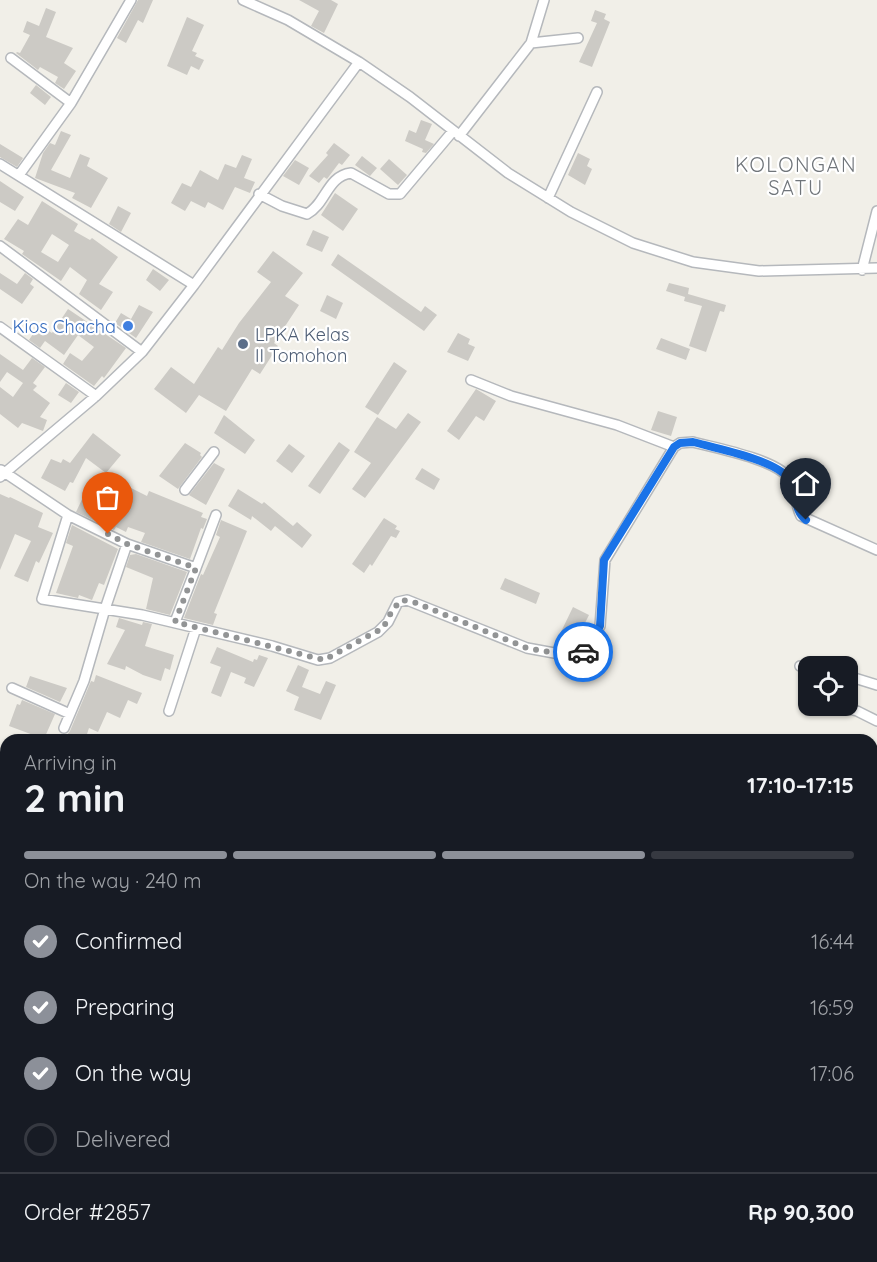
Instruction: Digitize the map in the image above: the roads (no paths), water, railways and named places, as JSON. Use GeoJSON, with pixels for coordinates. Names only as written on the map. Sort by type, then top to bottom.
{"type":"FeatureCollection","features":[{"type":"Feature","properties":{"kind":"street"},"geometry":{"type":"LineString","coordinates":[[19,175],[71,103],[131,0]]}},
{"type":"Feature","properties":{"kind":"street"},"geometry":{"type":"LineString","coordinates":[[243,0],[288,20],[359,62],[410,97],[508,173],[572,212],[633,243],[693,262],[759,271],[877,268]]}},
{"type":"Feature","properties":{"kind":"street"},"geometry":{"type":"LineString","coordinates":[[259,194],[282,206],[307,214],[314,209],[336,178],[351,172],[389,194],[400,194],[456,133],[531,43],[544,0]]}},
{"type":"Feature","properties":{"kind":"street"},"geometry":{"type":"LineString","coordinates":[[531,43],[578,38]]}},
{"type":"Feature","properties":{"kind":"street"},"geometry":{"type":"LineString","coordinates":[[11,58],[71,103]]}},
{"type":"Feature","properties":{"kind":"street"},"geometry":{"type":"LineString","coordinates":[[196,568],[127,544],[69,515],[1,473],[96,396],[142,352],[359,62]]}},
{"type":"Feature","properties":{"kind":"street"},"geometry":{"type":"LineString","coordinates":[[548,198],[597,92]]}},
{"type":"Feature","properties":{"kind":"street"},"geometry":{"type":"LineString","coordinates":[[0,164],[194,285]]}},
{"type":"Feature","properties":{"kind":"street"},"geometry":{"type":"LineString","coordinates":[[862,270],[877,211]]}},
{"type":"Feature","properties":{"kind":"street"},"geometry":{"type":"LineString","coordinates":[[0,246],[142,352]]}},
{"type":"Feature","properties":{"kind":"street"},"geometry":{"type":"LineString","coordinates":[[1,329],[96,396]]}},
{"type":"Feature","properties":{"kind":"street"},"geometry":{"type":"LineString","coordinates":[[471,380],[511,396],[617,425],[674,447]]}},
{"type":"Feature","properties":{"kind":"street"},"geometry":{"type":"LineString","coordinates":[[69,515],[42,599],[175,622],[324,660],[383,628],[393,609],[402,600],[416,603],[527,648],[576,657],[586,649],[600,626],[604,560],[674,447],[680,443],[693,442],[765,463],[779,470],[788,476],[791,482],[801,516],[877,550]]}},
{"type":"Feature","properties":{"kind":"street"},"geometry":{"type":"LineString","coordinates":[[185,490],[214,452]]}},
{"type":"Feature","properties":{"kind":"street"},"geometry":{"type":"LineString","coordinates":[[175,622],[216,515]]}},
{"type":"Feature","properties":{"kind":"street"},"geometry":{"type":"LineString","coordinates":[[64,729],[84,681],[127,544]]}},
{"type":"Feature","properties":{"kind":"street"},"geometry":{"type":"LineString","coordinates":[[169,711],[196,628]]}},
{"type":"Feature","properties":{"kind":"street"},"geometry":{"type":"LineString","coordinates":[[858,679],[877,685]]}},
{"type":"Feature","properties":{"kind":"street"},"geometry":{"type":"LineString","coordinates":[[12,688],[70,714]]}},
{"type":"Feature","properties":{"kind":"street"},"geometry":{"type":"LineString","coordinates":[[858,712],[877,722]]}},
{"type":"Feature","properties":{"kind":"place","name":"Kios Chacha"},"geometry":{"type":"Point","coordinates":[128,326]}},
{"type":"Feature","properties":{"kind":"place","name":"LPKA Kelas II Tomohon"},"geometry":{"type":"Point","coordinates":[243,344]}},
{"type":"Feature","properties":{"kind":"district","name":"KOLONGAN SATU"},"geometry":{"type":"Point","coordinates":[796,176]}}]}
